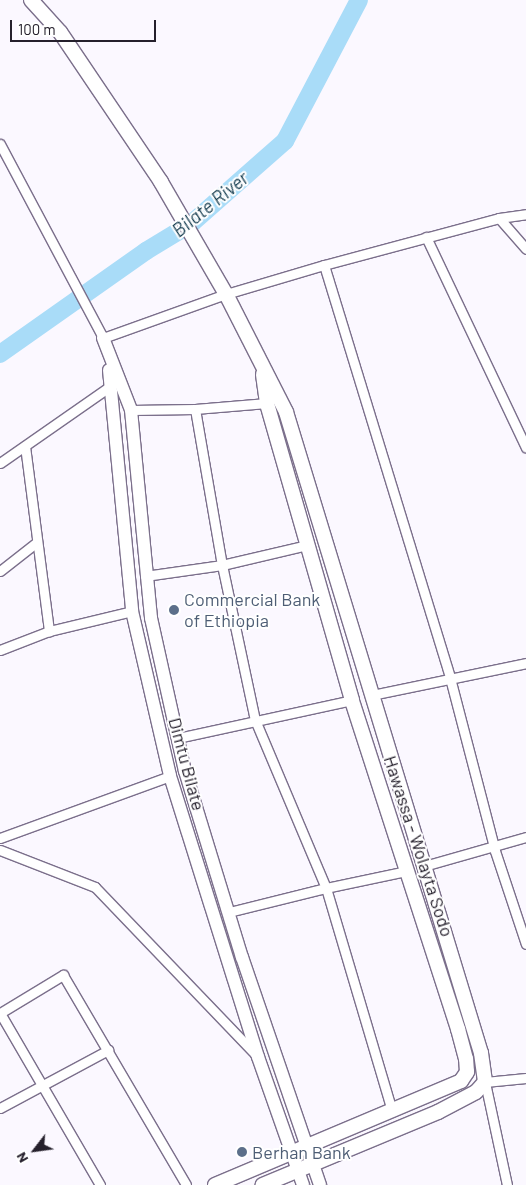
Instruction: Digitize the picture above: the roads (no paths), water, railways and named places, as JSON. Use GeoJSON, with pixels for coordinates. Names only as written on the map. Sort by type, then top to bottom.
{"type":"FeatureCollection","features":[{"type":"Feature","properties":{"kind":"main road","name":"Hawassa - Wolayta Sodo"},"geometry":{"type":"LineString","coordinates":[[30,0],[60,32],[161,182],[226,294],[286,412],[481,1053],[485,1082]]}},
{"type":"Feature","properties":{"kind":"main road","name":"Dimtu Bilate"},"geometry":{"type":"LineString","coordinates":[[103,338],[112,385],[113,423],[132,611],[170,776],[258,1057],[304,1185]]}},
{"type":"Feature","properties":{"kind":"main road"},"geometry":{"type":"LineString","coordinates":[[103,338],[131,410],[145,576],[151,618],[185,771],[305,1146],[320,1185]]}},
{"type":"Feature","properties":{"kind":"main road","name":"Hawassa - Wolayta Sodo"},"geometry":{"type":"LineString","coordinates":[[261,364],[267,403],[352,700],[458,1030],[466,1059],[467,1072]]}},
{"type":"Feature","properties":{"kind":"main road"},"geometry":{"type":"LineString","coordinates":[[308,546],[325,541]]}},
{"type":"Feature","properties":{"kind":"main road"},"geometry":{"type":"LineString","coordinates":[[352,700],[372,695]]}},
{"type":"Feature","properties":{"kind":"main road"},"geometry":{"type":"LineString","coordinates":[[407,871],[424,866]]}},
{"type":"Feature","properties":{"kind":"main road"},"geometry":{"type":"LineString","coordinates":[[215,1185],[461,1081],[467,1072],[485,1082],[476,1092],[438,1112],[263,1185]]}},
{"type":"Feature","properties":{"kind":"street"},"geometry":{"type":"LineString","coordinates":[[0,144],[103,338],[226,294],[324,265],[499,218],[526,214]]}},
{"type":"Feature","properties":{"kind":"street"},"geometry":{"type":"LineString","coordinates":[[499,218],[526,249]]}},
{"type":"Feature","properties":{"kind":"street"},"geometry":{"type":"LineString","coordinates":[[426,237],[526,448]]}},
{"type":"Feature","properties":{"kind":"street"},"geometry":{"type":"LineString","coordinates":[[324,265],[450,678],[494,846],[526,944]]}},
{"type":"Feature","properties":{"kind":"street"},"geometry":{"type":"LineString","coordinates":[[0,463],[112,385]]}},
{"type":"Feature","properties":{"kind":"street"},"geometry":{"type":"LineString","coordinates":[[131,410],[195,409],[267,403]]}},
{"type":"Feature","properties":{"kind":"street"},"geometry":{"type":"LineString","coordinates":[[195,409],[222,565],[255,720],[326,888],[392,1111]]}},
{"type":"Feature","properties":{"kind":"street"},"geometry":{"type":"LineString","coordinates":[[25,446],[49,631]]}},
{"type":"Feature","properties":{"kind":"street"},"geometry":{"type":"LineString","coordinates":[[0,571],[37,542]]}},
{"type":"Feature","properties":{"kind":"street"},"geometry":{"type":"LineString","coordinates":[[145,576],[222,565],[308,546]]}},
{"type":"Feature","properties":{"kind":"street"},"geometry":{"type":"LineString","coordinates":[[0,650],[49,631],[132,611]]}},
{"type":"Feature","properties":{"kind":"street"},"geometry":{"type":"LineString","coordinates":[[372,695],[526,663]]}},
{"type":"Feature","properties":{"kind":"street"},"geometry":{"type":"LineString","coordinates":[[178,738],[352,700]]}},
{"type":"Feature","properties":{"kind":"street"},"geometry":{"type":"LineString","coordinates":[[0,838],[170,776]]}},
{"type":"Feature","properties":{"kind":"street"},"geometry":{"type":"LineString","coordinates":[[424,866],[526,837]]}},
{"type":"Feature","properties":{"kind":"street"},"geometry":{"type":"LineString","coordinates":[[0,850],[95,887],[258,1057]]}},
{"type":"Feature","properties":{"kind":"street"},"geometry":{"type":"LineString","coordinates":[[229,912],[326,888],[407,871]]}},
{"type":"Feature","properties":{"kind":"street"},"geometry":{"type":"LineString","coordinates":[[100,1185],[0,1013],[63,976],[186,1185]]}},
{"type":"Feature","properties":{"kind":"street"},"geometry":{"type":"LineString","coordinates":[[0,1108],[108,1050]]}},
{"type":"Feature","properties":{"kind":"street"},"geometry":{"type":"LineString","coordinates":[[507,1185],[485,1082],[526,1078]]}},
{"type":"Feature","properties":{"kind":"waterway","name":"Bilate River"},"geometry":{"type":"LineString","coordinates":[[0,354],[146,251],[192,223],[285,141],[359,0]]}},
{"type":"Feature","properties":{"kind":"place","name":"Commercial Bank of Ethiopia"},"geometry":{"type":"Point","coordinates":[174,610]}},
{"type":"Feature","properties":{"kind":"place","name":"Berhan Bank"},"geometry":{"type":"Point","coordinates":[242,1152]}}]}
